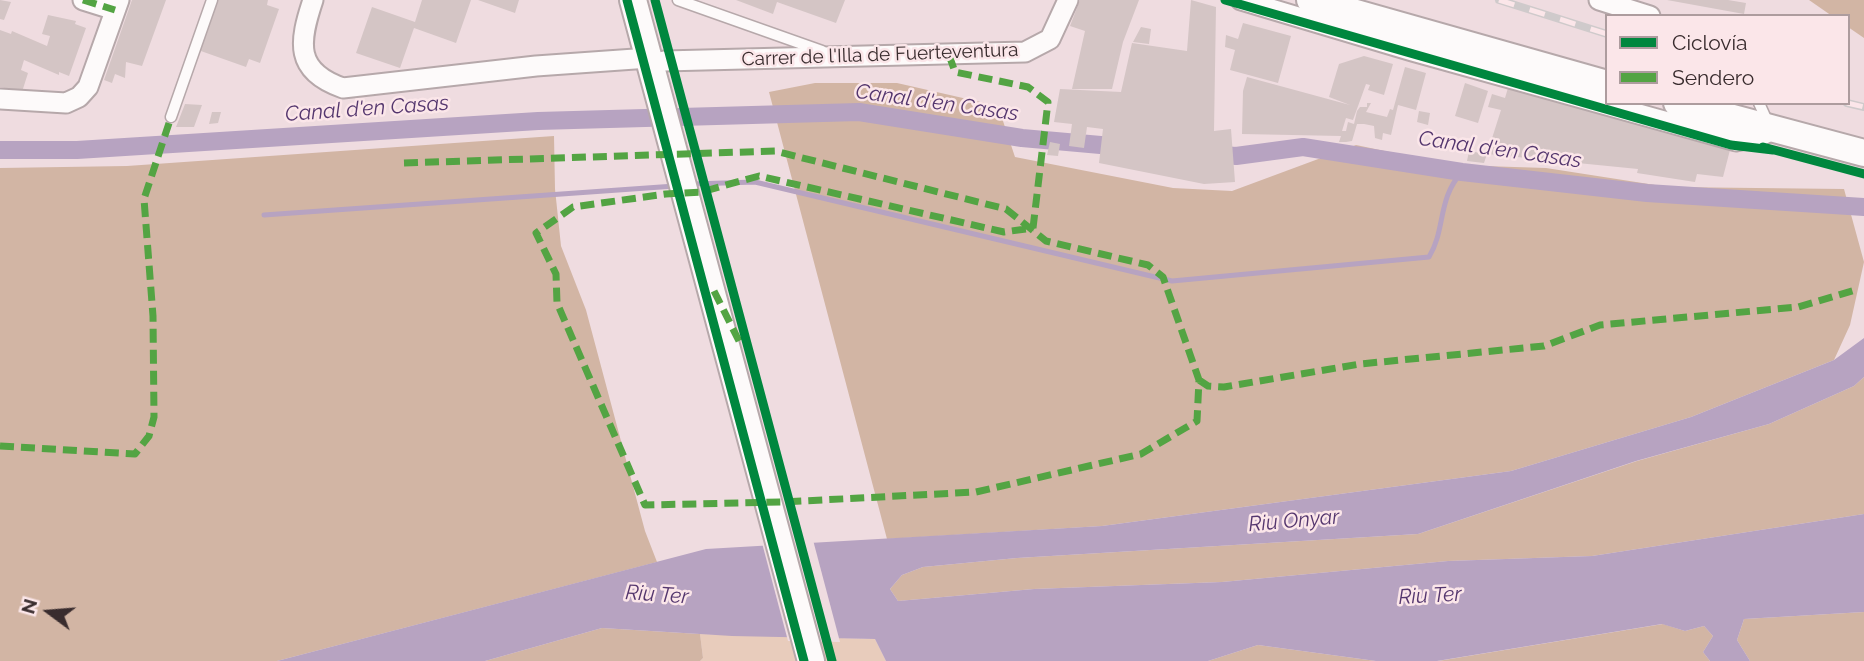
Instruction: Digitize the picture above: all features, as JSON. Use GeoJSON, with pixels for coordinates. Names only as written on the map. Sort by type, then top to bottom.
{"type":"FeatureCollection","features":[{"type":"Feature","properties":{"kind":"main road"},"geometry":{"type":"LineString","coordinates":[[633,0],[659,70],[824,661]]}},
{"type":"Feature","properties":{"kind":"main road"},"geometry":{"type":"LineString","coordinates":[[648,0],[659,70],[811,661]]}},
{"type":"Feature","properties":{"kind":"main road"},"geometry":{"type":"LineString","coordinates":[[1310,0],[1605,83]]}},
{"type":"Feature","properties":{"kind":"main road"},"geometry":{"type":"LineString","coordinates":[[1684,105],[1864,153]]}},
{"type":"Feature","properties":{"kind":"street"},"geometry":{"type":"LineString","coordinates":[[0,99],[66,103],[79,97],[88,87],[117,5],[83,0]]}},
{"type":"Feature","properties":{"kind":"street","name":"Carrer de l'Illa de Fuerteventura"},"geometry":{"type":"LineString","coordinates":[[313,0],[301,36],[308,64],[327,83],[358,89],[536,66],[659,70],[837,57],[1025,52],[1050,39],[1068,0]]}},
{"type":"Feature","properties":{"kind":"street"},"geometry":{"type":"LineString","coordinates":[[1241,0],[1605,105]]}},
{"type":"Feature","properties":{"kind":"street"},"geometry":{"type":"LineString","coordinates":[[1598,0],[1644,14]]}},
{"type":"Feature","properties":{"kind":"street"},"geometry":{"type":"LineString","coordinates":[[1606,105],[1736,141],[1761,136],[1772,130]]}},
{"type":"Feature","properties":{"kind":"lane"},"geometry":{"type":"LineString","coordinates":[[171,117],[212,0]]}},
{"type":"Feature","properties":{"kind":"lane"},"geometry":{"type":"LineString","coordinates":[[678,0],[699,3],[837,57]]}},
{"type":"Feature","properties":{"kind":"lane"},"geometry":{"type":"LineString","coordinates":[[1760,105],[1772,130]]}},
{"type":"Feature","properties":{"kind":"shaded area"},"geometry":{"type":"Polygon","coordinates":[[[1809,0],[1864,0],[1864,38],[1850,28],[1850,14],[1829,14],[1809,0]]]}},
{"type":"Feature","properties":{"kind":"shaded area"},"geometry":{"type":"Polygon","coordinates":[[[815,83],[897,83],[998,106],[1015,157],[1173,188],[1232,191],[1356,145],[1452,165],[1546,168],[1668,187],[1844,189],[1864,262],[1850,325],[1834,360],[1691,417],[1511,471],[1102,526],[887,539],[769,92],[815,83]]]}},
{"type":"Feature","properties":{"kind":"shaded area"},"geometry":{"type":"Polygon","coordinates":[[[554,136],[555,189],[561,246],[586,310],[645,531],[657,562],[277,661],[0,661],[0,168],[127,166],[554,136]]]}},
{"type":"Feature","properties":{"kind":"shaded area"},"geometry":{"type":"Polygon","coordinates":[[[1864,377],[1864,514],[1592,556],[1448,561],[1222,582],[1034,589],[898,601],[890,589],[902,575],[923,567],[1017,558],[1418,534],[1637,461],[1769,424],[1854,386],[1864,377]]]}},
{"type":"Feature","properties":{"kind":"shaded area"},"geometry":{"type":"Polygon","coordinates":[[[1864,612],[1864,661],[1750,661],[1737,640],[1744,619],[1864,612]]]}},
{"type":"Feature","properties":{"kind":"shaded area"},"geometry":{"type":"Polygon","coordinates":[[[1663,624],[1685,631],[1704,626],[1713,636],[1703,652],[1710,661],[1438,661],[1663,624]]]}},
{"type":"Feature","properties":{"kind":"shaded area"},"geometry":{"type":"Polygon","coordinates":[[[602,628],[700,634],[703,658],[700,661],[485,661],[602,628]]]}},
{"type":"Feature","properties":{"kind":"shaded area"},"geometry":{"type":"Polygon","coordinates":[[[700,634],[875,639],[886,661],[700,661],[703,658],[700,634]]]}},
{"type":"Feature","properties":{"kind":"shaded area"},"geometry":{"type":"Polygon","coordinates":[[[1258,645],[1376,661],[1208,661],[1258,645]]]}},
{"type":"Feature","properties":{"kind":"water"},"geometry":{"type":"Polygon","coordinates":[[[1864,338],[1864,377],[1854,386],[1769,424],[1636,461],[1418,534],[1017,558],[923,567],[902,575],[890,589],[898,601],[1034,589],[1222,582],[1448,561],[1592,556],[1864,514],[1864,612],[1744,619],[1737,640],[1750,661],[1710,661],[1703,652],[1713,636],[1704,626],[1685,631],[1662,624],[1437,661],[1376,661],[1258,645],[1208,661],[886,661],[875,639],[732,636],[602,628],[485,661],[277,661],[706,549],[1102,526],[1511,471],[1691,417],[1834,360],[1864,338]]]}},
{"type":"Feature","properties":{"kind":"pier"},"geometry":{"type":"Polygon","coordinates":[[[813,540],[840,642],[788,641],[762,543],[813,540]]]}},
{"type":"Feature","properties":{"kind":"building"},"geometry":{"type":"Polygon","coordinates":[[[0,0],[11,2],[4,20],[0,19],[0,0]]]}},
{"type":"Feature","properties":{"kind":"building"},"geometry":{"type":"Polygon","coordinates":[[[132,0],[166,0],[142,66],[126,62],[125,78],[115,74],[112,83],[104,80],[132,0]]]}},
{"type":"Feature","properties":{"kind":"building"},"geometry":{"type":"Polygon","coordinates":[[[215,0],[268,0],[267,5],[279,9],[260,63],[249,59],[246,67],[198,50],[215,0]]]}},
{"type":"Feature","properties":{"kind":"building"},"geometry":{"type":"Polygon","coordinates":[[[422,0],[471,0],[456,43],[414,28],[400,68],[356,53],[372,7],[415,22],[422,0]]]}},
{"type":"Feature","properties":{"kind":"building"},"geometry":{"type":"Polygon","coordinates":[[[478,0],[519,0],[515,13],[478,0]]]}},
{"type":"Feature","properties":{"kind":"building"},"geometry":{"type":"Polygon","coordinates":[[[736,0],[845,0],[836,23],[777,2],[773,14],[736,0]]]}},
{"type":"Feature","properties":{"kind":"building"},"geometry":{"type":"Polygon","coordinates":[[[1080,0],[1139,0],[1123,42],[1112,89],[1072,89],[1085,31],[1070,26],[1080,0]]]}},
{"type":"Feature","properties":{"kind":"building"},"geometry":{"type":"Polygon","coordinates":[[[1191,0],[1216,7],[1214,131],[1231,129],[1235,182],[1204,184],[1099,163],[1103,129],[1087,127],[1084,148],[1069,146],[1072,124],[1054,122],[1060,89],[1121,92],[1132,43],[1187,51],[1191,0]]]}},
{"type":"Feature","properties":{"kind":"building"},"geometry":{"type":"Polygon","coordinates":[[[1667,0],[1728,0],[1746,3],[1744,14],[1667,0]]]}},
{"type":"Feature","properties":{"kind":"building"},"geometry":{"type":"Polygon","coordinates":[[[48,15],[76,21],[75,24],[86,28],[69,76],[59,72],[59,75],[24,60],[21,70],[28,73],[22,92],[0,87],[0,30],[11,34],[12,31],[47,46],[50,36],[42,34],[48,15]]]}},
{"type":"Feature","properties":{"kind":"building"},"geometry":{"type":"Polygon","coordinates":[[[1243,23],[1291,36],[1278,83],[1230,70],[1235,50],[1225,47],[1226,35],[1238,39],[1243,23]]]}},
{"type":"Feature","properties":{"kind":"building"},"geometry":{"type":"Polygon","coordinates":[[[1141,27],[1151,29],[1149,44],[1133,42],[1141,27]]]}},
{"type":"Feature","properties":{"kind":"building"},"geometry":{"type":"Polygon","coordinates":[[[1364,56],[1393,64],[1384,95],[1368,90],[1370,85],[1366,84],[1353,120],[1346,118],[1342,131],[1346,131],[1348,122],[1354,124],[1357,111],[1360,107],[1367,107],[1367,103],[1371,103],[1366,112],[1387,117],[1390,109],[1393,110],[1405,67],[1426,73],[1416,110],[1398,105],[1391,135],[1383,133],[1382,140],[1375,138],[1374,126],[1364,124],[1357,124],[1352,141],[1346,142],[1339,142],[1341,136],[1242,134],[1243,91],[1247,77],[1350,105],[1329,97],[1339,64],[1364,56]]]}},
{"type":"Feature","properties":{"kind":"building"},"geometry":{"type":"Polygon","coordinates":[[[1465,83],[1488,91],[1478,123],[1455,116],[1465,83]]]}},
{"type":"Feature","properties":{"kind":"building"},"geometry":{"type":"Polygon","coordinates":[[[1508,88],[1730,150],[1723,177],[1697,174],[1695,182],[1637,173],[1638,169],[1487,154],[1501,110],[1488,107],[1492,94],[1505,98],[1508,88]]]}},
{"type":"Feature","properties":{"kind":"building"},"geometry":{"type":"Polygon","coordinates":[[[185,104],[202,105],[194,127],[176,127],[185,104]]]}},
{"type":"Feature","properties":{"kind":"building"},"geometry":{"type":"Polygon","coordinates":[[[1419,111],[1430,113],[1428,125],[1417,122],[1419,111]]]}},
{"type":"Feature","properties":{"kind":"building"},"geometry":{"type":"Polygon","coordinates":[[[212,112],[221,112],[218,123],[209,124],[212,112]]]}},
{"type":"Feature","properties":{"kind":"building"},"geometry":{"type":"Polygon","coordinates":[[[1050,142],[1060,144],[1058,156],[1047,155],[1050,142]]]}},
{"type":"Feature","properties":{"kind":"building"},"geometry":{"type":"Polygon","coordinates":[[[1469,151],[1487,154],[1484,163],[1467,161],[1469,151]]]}},
{"type":"Feature","properties":{"kind":"waterway","name":"Canal d'en Casas"},"geometry":{"type":"LineString","coordinates":[[0,150],[77,150],[538,121],[859,112],[1022,138],[1123,147]]}},
{"type":"Feature","properties":{"kind":"waterway","name":"Canal d'en Casas"},"geometry":{"type":"LineString","coordinates":[[1210,154],[1236,156],[1303,147],[1462,172],[1647,193],[1864,207]]}},
{"type":"Feature","properties":{"kind":"waterway"},"geometry":{"type":"LineString","coordinates":[[692,184],[755,182],[1172,281],[1429,257],[1438,236],[1445,203],[1454,182],[1462,172]]}},
{"type":"Feature","properties":{"kind":"waterway"},"geometry":{"type":"LineString","coordinates":[[264,215],[675,186]]}},
{"type":"Feature","properties":{"kind":"railway"},"geometry":{"type":"LineString","coordinates":[[1499,0],[1605,33]]}},
{"type":"Feature","properties":{"kind":"railway"},"geometry":{"type":"LineString","coordinates":[[1850,104],[1864,107]]}},
{"type":"Feature","properties":{"kind":"marked path"},"geometry":{"type":"LineString","coordinates":[[83,0],[115,10]]}},
{"type":"Feature","properties":{"kind":"marked path"},"geometry":{"type":"LineString","coordinates":[[949,55],[955,72],[1028,87],[1048,102],[1033,228]]}},
{"type":"Feature","properties":{"kind":"marked path"},"geometry":{"type":"LineString","coordinates":[[0,446],[135,454],[149,436],[154,417],[153,316],[144,199],[171,117]]}},
{"type":"Feature","properties":{"kind":"marked path"},"geometry":{"type":"LineString","coordinates":[[404,163],[775,151],[1006,209],[1046,241],[1148,265],[1163,277],[1199,380],[1197,421],[1141,454],[976,492],[783,502],[645,505],[557,303],[556,274],[536,233],[573,207],[701,192],[759,176],[1004,232],[1033,228]]}},
{"type":"Feature","properties":{"kind":"marked path"},"geometry":{"type":"LineString","coordinates":[[1199,380],[1208,386],[1224,387],[1360,364],[1544,346],[1600,325],[1798,307],[1859,289]]}},
{"type":"Feature","properties":{"kind":"marked path"},"geometry":{"type":"LineString","coordinates":[[714,291],[739,341]]}},
{"type":"Feature","properties":{"kind":"cycle path"},"geometry":{"type":"LineString","coordinates":[[627,0],[804,661]]}},
{"type":"Feature","properties":{"kind":"cycle path"},"geometry":{"type":"LineString","coordinates":[[655,0],[832,661]]}},
{"type":"Feature","properties":{"kind":"cycle path"},"geometry":{"type":"LineString","coordinates":[[1225,0],[1731,145],[1773,150]]}},
{"type":"Feature","properties":{"kind":"cycle path"},"geometry":{"type":"LineString","coordinates":[[1763,147],[1864,174]]}},
{"type":"Feature","properties":{"kind":"water label","name":"Riu Onyar"},"geometry":{"type":"Point","coordinates":[1294,521]}},
{"type":"Feature","properties":{"kind":"water label","name":"Riu Ter"},"geometry":{"type":"Point","coordinates":[657,595]}},
{"type":"Feature","properties":{"kind":"water label","name":"Riu Ter"},"geometry":{"type":"Point","coordinates":[1430,596]}}]}
